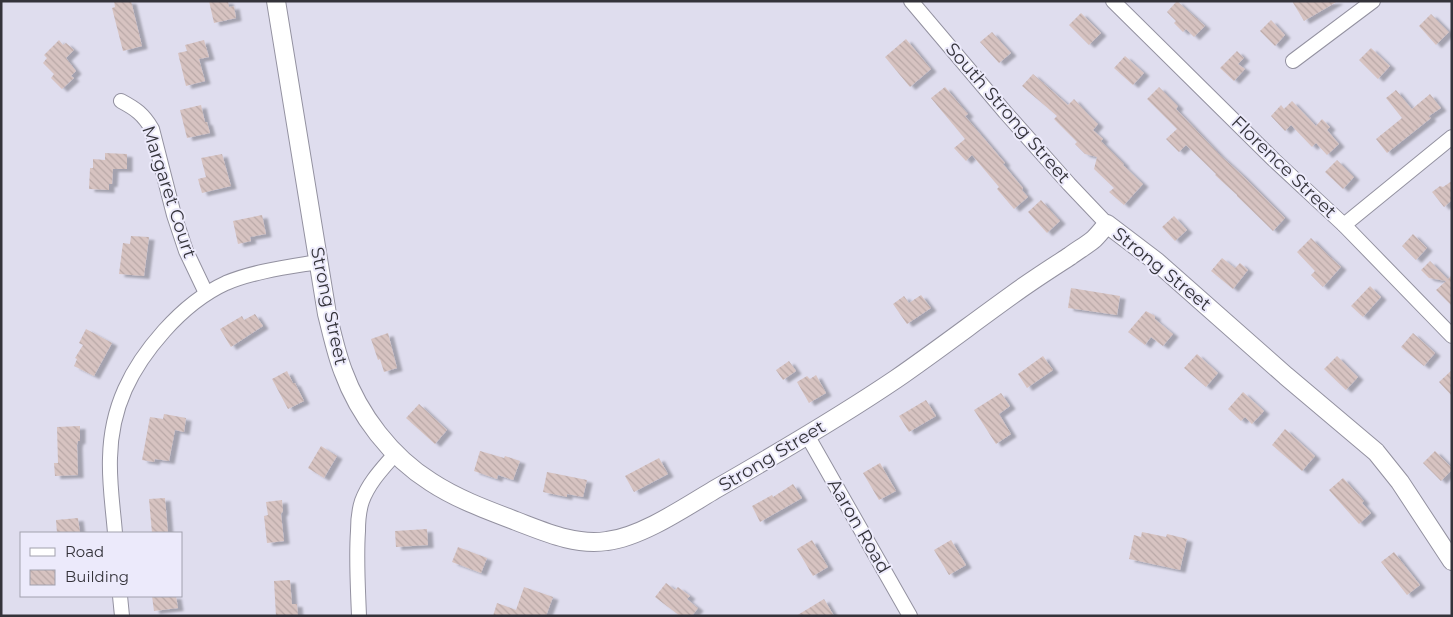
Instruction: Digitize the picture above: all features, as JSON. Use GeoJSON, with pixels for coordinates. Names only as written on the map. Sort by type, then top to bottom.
{"type":"FeatureCollection","features":[{"type":"Feature","properties":{"kind":"street","name":"Strong Street"},"geometry":{"type":"LineString","coordinates":[[276,1],[318,262],[332,334],[343,373],[367,418],[395,454],[432,483],[471,503],[553,535],[577,541],[592,542],[627,537],[647,528],[807,435],[917,364],[1094,239],[1107,224],[1157,262],[1286,376],[1376,452],[1404,488],[1452,561]]}},
{"type":"Feature","properties":{"kind":"street","name":"South Strong Street"},"geometry":{"type":"LineString","coordinates":[[912,1],[1005,112],[1074,190],[1107,224]]}},
{"type":"Feature","properties":{"kind":"street","name":"Florence Street"},"geometry":{"type":"LineString","coordinates":[[1113,1],[1274,160],[1344,225],[1452,336]]}},
{"type":"Feature","properties":{"kind":"street"},"geometry":{"type":"LineString","coordinates":[[1293,61],[1373,1]]}},
{"type":"Feature","properties":{"kind":"street","name":"Margaret Court"},"geometry":{"type":"LineString","coordinates":[[121,101],[135,108],[152,129],[174,214],[186,251],[206,293]]}},
{"type":"Feature","properties":{"kind":"street"},"geometry":{"type":"LineString","coordinates":[[1344,225],[1452,137]]}},
{"type":"Feature","properties":{"kind":"street"},"geometry":{"type":"LineString","coordinates":[[115,532],[110,456],[111,436],[122,394],[146,350],[176,317],[206,293],[227,283],[252,275],[318,262]]}},
{"type":"Feature","properties":{"kind":"street","name":"Aaron Road"},"geometry":{"type":"LineString","coordinates":[[807,435],[910,616]]}},
{"type":"Feature","properties":{"kind":"street"},"geometry":{"type":"LineString","coordinates":[[359,616],[356,550],[358,520],[362,502],[369,486],[395,454]]}},
{"type":"Feature","properties":{"kind":"street"},"geometry":{"type":"LineString","coordinates":[[120,597],[122,616]]}},
{"type":"Feature","properties":{"kind":"building"},"geometry":{"type":"Polygon","coordinates":[[[114,1],[131,1],[142,46],[123,51],[112,8],[115,7],[114,1]]]}},
{"type":"Feature","properties":{"kind":"building"},"geometry":{"type":"Polygon","coordinates":[[[209,1],[228,1],[229,7],[234,6],[236,18],[214,23],[209,1]]]}},
{"type":"Feature","properties":{"kind":"building"},"geometry":{"type":"Polygon","coordinates":[[[1177,1],[1205,26],[1194,37],[1186,29],[1183,32],[1167,12],[1177,1]]]}},
{"type":"Feature","properties":{"kind":"building"},"geometry":{"type":"Polygon","coordinates":[[[1292,1],[1338,1],[1304,21],[1292,1]]]}},
{"type":"Feature","properties":{"kind":"building"},"geometry":{"type":"Polygon","coordinates":[[[1081,13],[1101,33],[1089,45],[1069,25],[1081,13]]]}},
{"type":"Feature","properties":{"kind":"building"},"geometry":{"type":"Polygon","coordinates":[[[1431,14],[1449,32],[1436,45],[1419,26],[1431,14]]]}},
{"type":"Feature","properties":{"kind":"building"},"geometry":{"type":"Polygon","coordinates":[[[1271,20],[1285,35],[1275,46],[1260,31],[1271,20]]]}},
{"type":"Feature","properties":{"kind":"building"},"geometry":{"type":"Polygon","coordinates":[[[992,32],[1011,53],[999,63],[980,42],[992,32]]]}},
{"type":"Feature","properties":{"kind":"building"},"geometry":{"type":"Polygon","coordinates":[[[906,39],[931,69],[910,87],[885,57],[906,39]]]}},
{"type":"Feature","properties":{"kind":"building"},"geometry":{"type":"Polygon","coordinates":[[[59,40],[63,45],[66,43],[74,50],[66,58],[76,71],[71,76],[74,78],[62,89],[51,78],[54,74],[43,63],[47,58],[44,55],[59,40]]]}},
{"type":"Feature","properties":{"kind":"building"},"geometry":{"type":"Polygon","coordinates":[[[204,40],[209,57],[199,59],[205,81],[186,86],[178,53],[187,51],[185,45],[204,40]]]}},
{"type":"Feature","properties":{"kind":"building"},"geometry":{"type":"Polygon","coordinates":[[[1371,48],[1390,66],[1378,79],[1359,60],[1371,48]]]}},
{"type":"Feature","properties":{"kind":"building"},"geometry":{"type":"Polygon","coordinates":[[[1237,51],[1244,58],[1238,64],[1245,69],[1234,81],[1220,68],[1237,51]]]}},
{"type":"Feature","properties":{"kind":"building"},"geometry":{"type":"Polygon","coordinates":[[[1125,56],[1144,73],[1133,85],[1114,68],[1125,56]]]}},
{"type":"Feature","properties":{"kind":"building"},"geometry":{"type":"Polygon","coordinates":[[[1033,74],[1068,105],[1074,99],[1098,124],[1093,130],[1103,139],[1101,141],[1143,184],[1124,205],[1109,192],[1114,188],[1094,169],[1097,157],[1085,154],[1075,144],[1077,142],[1054,119],[1057,116],[1022,86],[1033,74]]]}},
{"type":"Feature","properties":{"kind":"building"},"geometry":{"type":"Polygon","coordinates":[[[945,87],[968,114],[965,116],[1005,163],[1003,164],[1023,188],[1022,190],[1028,197],[1014,209],[997,189],[999,187],[972,155],[966,161],[954,148],[965,139],[931,98],[945,87]]]}},
{"type":"Feature","properties":{"kind":"building"},"geometry":{"type":"Polygon","coordinates":[[[1159,87],[1178,106],[1176,109],[1220,155],[1285,218],[1273,231],[1186,145],[1179,152],[1166,139],[1177,129],[1147,99],[1159,87]]]}},
{"type":"Feature","properties":{"kind":"building"},"geometry":{"type":"Polygon","coordinates":[[[1396,90],[1412,109],[1430,94],[1441,108],[1429,116],[1431,118],[1387,153],[1376,139],[1402,118],[1386,98],[1396,90]]]}},
{"type":"Feature","properties":{"kind":"building"},"geometry":{"type":"Polygon","coordinates":[[[1292,101],[1316,126],[1322,119],[1330,127],[1327,130],[1339,144],[1327,155],[1316,143],[1312,147],[1291,125],[1285,131],[1271,116],[1281,105],[1284,109],[1292,101]]]}},
{"type":"Feature","properties":{"kind":"building"},"geometry":{"type":"Polygon","coordinates":[[[201,105],[210,133],[187,138],[180,110],[201,105]]]}},
{"type":"Feature","properties":{"kind":"building"},"geometry":{"type":"Polygon","coordinates":[[[105,153],[127,154],[127,169],[113,169],[112,184],[109,184],[109,190],[89,189],[90,168],[93,168],[93,159],[105,160],[105,153]]]}},
{"type":"Feature","properties":{"kind":"building"},"geometry":{"type":"Polygon","coordinates":[[[222,154],[231,186],[202,193],[198,179],[206,177],[201,158],[222,154]]]}},
{"type":"Feature","properties":{"kind":"building"},"geometry":{"type":"Polygon","coordinates":[[[1337,160],[1354,177],[1343,189],[1325,172],[1337,160]]]}},
{"type":"Feature","properties":{"kind":"building"},"geometry":{"type":"Polygon","coordinates":[[[1452,181],[1452,200],[1444,207],[1432,192],[1452,181]]]}},
{"type":"Feature","properties":{"kind":"building"},"geometry":{"type":"Polygon","coordinates":[[[1041,200],[1060,221],[1047,233],[1028,212],[1041,200]]]}},
{"type":"Feature","properties":{"kind":"building"},"geometry":{"type":"Polygon","coordinates":[[[262,215],[266,234],[250,237],[251,241],[238,244],[233,221],[262,215]]]}},
{"type":"Feature","properties":{"kind":"building"},"geometry":{"type":"Polygon","coordinates":[[[1174,216],[1187,230],[1175,241],[1162,227],[1174,216]]]}},
{"type":"Feature","properties":{"kind":"building"},"geometry":{"type":"Polygon","coordinates":[[[1413,234],[1427,248],[1416,260],[1402,246],[1413,234]]]}},
{"type":"Feature","properties":{"kind":"building"},"geometry":{"type":"Polygon","coordinates":[[[131,236],[149,237],[144,276],[119,274],[123,243],[130,244],[131,236]]]}},
{"type":"Feature","properties":{"kind":"building"},"geometry":{"type":"Polygon","coordinates":[[[1311,238],[1341,267],[1323,287],[1311,275],[1315,271],[1297,252],[1311,238]]]}},
{"type":"Feature","properties":{"kind":"building"},"geometry":{"type":"Polygon","coordinates":[[[1222,258],[1235,268],[1240,263],[1248,270],[1233,289],[1211,271],[1222,258]]]}},
{"type":"Feature","properties":{"kind":"building"},"geometry":{"type":"Polygon","coordinates":[[[1430,261],[1448,279],[1452,275],[1452,306],[1436,290],[1446,281],[1429,278],[1421,270],[1430,261]]]}},
{"type":"Feature","properties":{"kind":"building"},"geometry":{"type":"Polygon","coordinates":[[[1370,286],[1381,297],[1363,317],[1351,306],[1370,286]]]}},
{"type":"Feature","properties":{"kind":"building"},"geometry":{"type":"Polygon","coordinates":[[[1071,288],[1120,296],[1117,315],[1068,308],[1071,288]]]}},
{"type":"Feature","properties":{"kind":"building"},"geometry":{"type":"Polygon","coordinates":[[[921,295],[931,308],[907,324],[893,304],[904,296],[909,303],[921,295]]]}},
{"type":"Feature","properties":{"kind":"building"},"geometry":{"type":"Polygon","coordinates":[[[1146,311],[1155,316],[1155,319],[1173,334],[1163,346],[1151,337],[1145,345],[1128,332],[1146,311]]]}},
{"type":"Feature","properties":{"kind":"building"},"geometry":{"type":"Polygon","coordinates":[[[255,314],[263,326],[231,347],[220,329],[242,316],[244,320],[255,314]]]}},
{"type":"Feature","properties":{"kind":"building"},"geometry":{"type":"Polygon","coordinates":[[[86,329],[112,343],[94,376],[74,366],[77,359],[75,358],[83,345],[79,343],[86,329]]]}},
{"type":"Feature","properties":{"kind":"building"},"geometry":{"type":"Polygon","coordinates":[[[388,333],[397,368],[384,372],[371,339],[388,333]]]}},
{"type":"Feature","properties":{"kind":"building"},"geometry":{"type":"Polygon","coordinates":[[[1413,333],[1435,353],[1424,366],[1401,347],[1413,333]]]}},
{"type":"Feature","properties":{"kind":"building"},"geometry":{"type":"Polygon","coordinates":[[[1197,354],[1218,373],[1206,387],[1184,368],[1197,354]]]}},
{"type":"Feature","properties":{"kind":"building"},"geometry":{"type":"Polygon","coordinates":[[[1043,356],[1053,370],[1027,388],[1018,374],[1043,356]]]}},
{"type":"Feature","properties":{"kind":"building"},"geometry":{"type":"Polygon","coordinates":[[[1337,356],[1358,377],[1346,390],[1324,369],[1337,356]]]}},
{"type":"Feature","properties":{"kind":"building"},"geometry":{"type":"Polygon","coordinates":[[[789,361],[796,371],[783,380],[776,370],[789,361]]]}},
{"type":"Feature","properties":{"kind":"building"},"geometry":{"type":"Polygon","coordinates":[[[1452,370],[1452,396],[1439,382],[1452,370]]]}},
{"type":"Feature","properties":{"kind":"building"},"geometry":{"type":"Polygon","coordinates":[[[287,371],[304,401],[288,409],[272,379],[287,371]]]}},
{"type":"Feature","properties":{"kind":"building"},"geometry":{"type":"Polygon","coordinates":[[[816,375],[826,393],[809,403],[797,382],[807,376],[810,379],[816,375]]]}},
{"type":"Feature","properties":{"kind":"building"},"geometry":{"type":"Polygon","coordinates":[[[1243,392],[1264,411],[1252,424],[1245,417],[1241,421],[1228,409],[1243,392]]]}},
{"type":"Feature","properties":{"kind":"building"},"geometry":{"type":"Polygon","coordinates":[[[1001,393],[1010,406],[999,414],[1011,434],[996,444],[974,410],[1001,393]]]}},
{"type":"Feature","properties":{"kind":"building"},"geometry":{"type":"Polygon","coordinates":[[[926,400],[936,416],[909,432],[899,416],[926,400]]]}},
{"type":"Feature","properties":{"kind":"building"},"geometry":{"type":"Polygon","coordinates":[[[419,404],[447,430],[435,444],[406,418],[419,404]]]}},
{"type":"Feature","properties":{"kind":"building"},"geometry":{"type":"Polygon","coordinates":[[[164,414],[186,418],[184,432],[175,430],[169,461],[155,459],[154,462],[142,460],[150,417],[163,419],[164,414]]]}},
{"type":"Feature","properties":{"kind":"building"},"geometry":{"type":"Polygon","coordinates":[[[80,426],[80,441],[78,441],[77,445],[78,475],[55,476],[54,463],[58,463],[57,427],[80,426]]]}},
{"type":"Feature","properties":{"kind":"building"},"geometry":{"type":"Polygon","coordinates":[[[1285,429],[1315,456],[1302,471],[1272,445],[1285,429]]]}},
{"type":"Feature","properties":{"kind":"building"},"geometry":{"type":"Polygon","coordinates":[[[321,446],[337,456],[324,478],[308,468],[321,446]]]}},
{"type":"Feature","properties":{"kind":"building"},"geometry":{"type":"Polygon","coordinates":[[[480,451],[520,461],[513,480],[498,475],[497,479],[474,471],[480,451]]]}},
{"type":"Feature","properties":{"kind":"building"},"geometry":{"type":"Polygon","coordinates":[[[1435,451],[1452,468],[1441,481],[1423,463],[1435,451]]]}},
{"type":"Feature","properties":{"kind":"building"},"geometry":{"type":"Polygon","coordinates":[[[659,458],[668,474],[634,492],[625,476],[659,458]]]}},
{"type":"Feature","properties":{"kind":"building"},"geometry":{"type":"Polygon","coordinates":[[[880,463],[896,491],[879,500],[863,473],[880,463]]]}},
{"type":"Feature","properties":{"kind":"building"},"geometry":{"type":"Polygon","coordinates":[[[547,472],[587,480],[583,497],[567,494],[567,497],[543,492],[547,472]]]}},
{"type":"Feature","properties":{"kind":"building"},"geometry":{"type":"Polygon","coordinates":[[[1343,478],[1364,501],[1362,503],[1371,513],[1359,524],[1329,490],[1343,478]]]}},
{"type":"Feature","properties":{"kind":"building"},"geometry":{"type":"Polygon","coordinates":[[[793,484],[802,498],[760,522],[752,506],[772,495],[773,497],[793,484]]]}},
{"type":"Feature","properties":{"kind":"building"},"geometry":{"type":"Polygon","coordinates":[[[165,498],[168,532],[152,532],[149,499],[165,498]]]}},
{"type":"Feature","properties":{"kind":"building"},"geometry":{"type":"Polygon","coordinates":[[[282,500],[283,511],[281,514],[284,541],[267,543],[264,516],[268,515],[266,502],[282,500]]]}},
{"type":"Feature","properties":{"kind":"building"},"geometry":{"type":"Polygon","coordinates":[[[78,518],[80,532],[57,532],[56,520],[78,518]]]}},
{"type":"Feature","properties":{"kind":"building"},"geometry":{"type":"Polygon","coordinates":[[[427,529],[428,545],[396,547],[395,531],[427,529]]]}},
{"type":"Feature","properties":{"kind":"building"},"geometry":{"type":"Polygon","coordinates":[[[1142,532],[1166,537],[1167,534],[1187,539],[1180,570],[1129,559],[1134,535],[1141,537],[1142,532]]]}},
{"type":"Feature","properties":{"kind":"building"},"geometry":{"type":"Polygon","coordinates":[[[812,540],[828,567],[813,576],[797,549],[812,540]]]}},
{"type":"Feature","properties":{"kind":"building"},"geometry":{"type":"Polygon","coordinates":[[[951,540],[966,565],[949,575],[934,550],[951,540]]]}},
{"type":"Feature","properties":{"kind":"building"},"geometry":{"type":"Polygon","coordinates":[[[458,547],[487,558],[481,573],[452,562],[458,547]]]}},
{"type":"Feature","properties":{"kind":"building"},"geometry":{"type":"Polygon","coordinates":[[[1394,552],[1420,585],[1407,595],[1381,562],[1394,552]]]}},
{"type":"Feature","properties":{"kind":"building"},"geometry":{"type":"Polygon","coordinates":[[[290,580],[292,604],[297,604],[298,616],[276,616],[274,581],[290,580]]]}},
{"type":"Feature","properties":{"kind":"building"},"geometry":{"type":"Polygon","coordinates":[[[666,583],[675,590],[678,587],[690,596],[687,599],[698,608],[692,616],[680,616],[655,597],[666,583]]]}},
{"type":"Feature","properties":{"kind":"building"},"geometry":{"type":"Polygon","coordinates":[[[524,587],[553,597],[546,616],[493,616],[497,603],[516,610],[524,587]]]}},
{"type":"Feature","properties":{"kind":"building"},"geometry":{"type":"Polygon","coordinates":[[[152,597],[176,597],[178,608],[154,611],[152,597]]]}},
{"type":"Feature","properties":{"kind":"building"},"geometry":{"type":"Polygon","coordinates":[[[824,599],[834,616],[796,616],[824,599]]]}}]}
